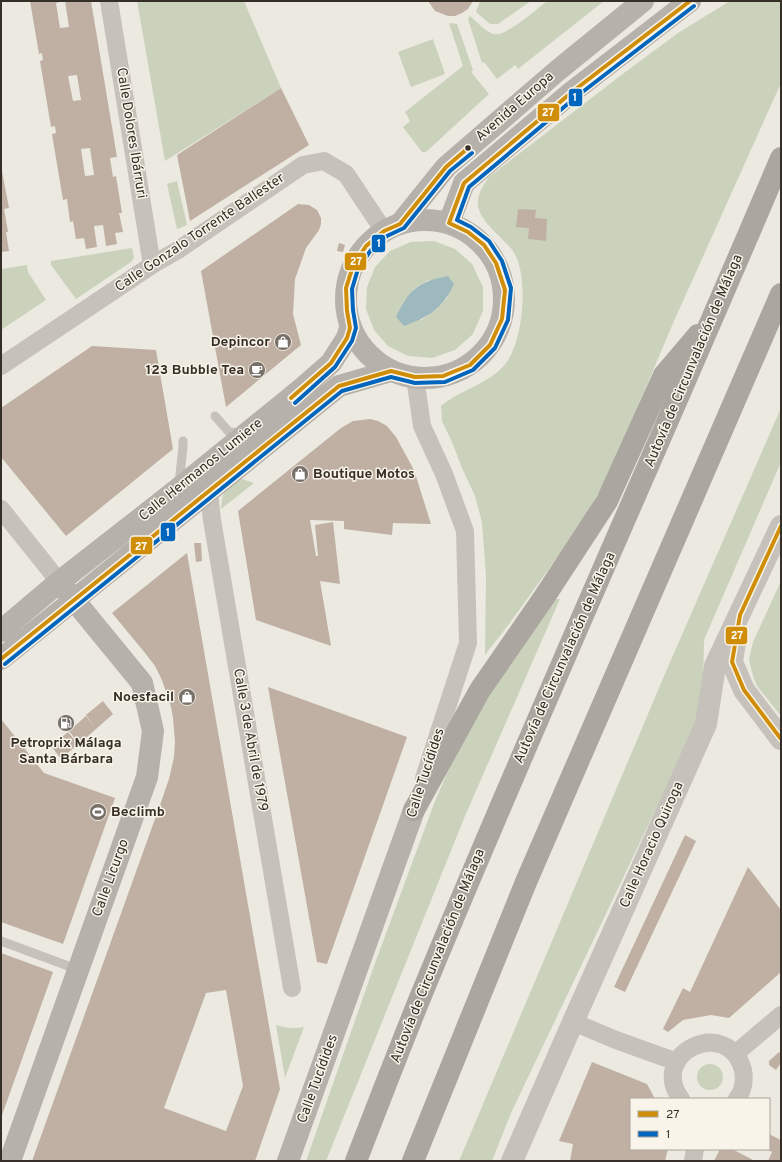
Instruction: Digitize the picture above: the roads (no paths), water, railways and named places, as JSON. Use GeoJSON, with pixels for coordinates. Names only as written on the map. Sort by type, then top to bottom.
{"type":"FeatureCollection","features":[{"type":"Feature","properties":{"kind":"highway","name":"Autovía de Circunvalación de Málaga"},"geometry":{"type":"LineString","coordinates":[[356,1161],[419,1000],[482,849],[714,316],[781,158]]}},
{"type":"Feature","properties":{"kind":"highway"},"geometry":{"type":"LineString","coordinates":[[413,1161],[526,882],[781,294]]}},
{"type":"Feature","properties":{"kind":"highway"},"geometry":{"type":"LineString","coordinates":[[414,810],[480,690],[545,596],[607,501],[664,375],[714,316]]}},
{"type":"Feature","properties":{"kind":"main road","name":"Avenida Europa"},"geometry":{"type":"LineString","coordinates":[[350,328],[347,311],[346,288],[353,266],[366,246],[392,227],[446,167],[557,71],[643,1]]}},
{"type":"Feature","properties":{"kind":"main road","name":"Avenida Europa"},"geometry":{"type":"LineString","coordinates":[[449,223],[464,183],[572,92],[690,1]]}},
{"type":"Feature","properties":{"kind":"main road"},"geometry":{"type":"LineString","coordinates":[[350,328],[368,352],[391,370],[414,377],[443,376],[470,365],[490,345],[502,319],[505,290],[496,263],[484,245],[468,232],[449,223],[424,219],[392,227]]}},
{"type":"Feature","properties":{"kind":"main road","name":"Calle Hermanos Lumiere"},"geometry":{"type":"LineString","coordinates":[[1,659],[66,591],[178,489],[247,434],[331,363],[347,338],[350,328]]}},
{"type":"Feature","properties":{"kind":"main road","name":"Calle Hermanos Lumiere"},"geometry":{"type":"LineString","coordinates":[[1,631],[66,591],[209,492],[339,386],[391,370]]}},
{"type":"Feature","properties":{"kind":"main road","name":"Calle Licurgo"},"geometry":{"type":"LineString","coordinates":[[10,1161],[147,777],[153,731],[142,683],[66,591]]}},
{"type":"Feature","properties":{"kind":"main road","name":"Calle Tucídides"},"geometry":{"type":"LineString","coordinates":[[288,1161],[414,810]]}},
{"type":"Feature","properties":{"kind":"street","name":"Calle Dolores Ibárruri"},"geometry":{"type":"LineString","coordinates":[[109,1],[152,265]]}},
{"type":"Feature","properties":{"kind":"street","name":"Calle Gonzalo Torrente Ballester"},"geometry":{"type":"LineString","coordinates":[[1,366],[152,265],[178,250],[303,165],[324,160],[346,174],[392,227]]}},
{"type":"Feature","properties":{"kind":"street","name":"Calle Tucídides"},"geometry":{"type":"LineString","coordinates":[[414,377],[422,426],[444,474],[465,531],[468,644],[414,810]]}},
{"type":"Feature","properties":{"kind":"street","name":"Calle 3 de Abril de 1979"},"geometry":{"type":"LineString","coordinates":[[209,492],[292,988]]}},
{"type":"Feature","properties":{"kind":"street"},"geometry":{"type":"LineString","coordinates":[[1,509],[66,591]]}},
{"type":"Feature","properties":{"kind":"street","name":"Calle Horacio Quiroga"},"geometry":{"type":"LineString","coordinates":[[512,1161],[706,724],[715,666],[781,526]]}},
{"type":"Feature","properties":{"kind":"street"},"geometry":{"type":"LineString","coordinates":[[740,615],[732,662],[744,690],[781,739]]}},
{"type":"Feature","properties":{"kind":"street"},"geometry":{"type":"LineString","coordinates":[[735,1054],[781,1015]]}},
{"type":"Feature","properties":{"kind":"street"},"geometry":{"type":"LineString","coordinates":[[573,1022],[616,1040],[677,1062]]}},
{"type":"Feature","properties":{"kind":"street"},"geometry":{"type":"LineString","coordinates":[[679,1098],[673,1084],[677,1062],[684,1052],[693,1046],[704,1043],[716,1043],[726,1047],[735,1054],[741,1064],[744,1074],[743,1086],[737,1098]]}},
{"type":"Feature","properties":{"kind":"street"},"geometry":{"type":"LineString","coordinates":[[693,1161],[695,1150]]}},
{"type":"Feature","properties":{"kind":"lane"},"geometry":{"type":"LineString","coordinates":[[215,416],[229,432],[247,434]]}},
{"type":"Feature","properties":{"kind":"lane"},"geometry":{"type":"LineString","coordinates":[[178,489],[184,447],[183,441]]}},
{"type":"Feature","properties":{"kind":"lane"},"geometry":{"type":"LineString","coordinates":[[1,941],[79,970]]}},
{"type":"Feature","properties":{"kind":"water"},"geometry":{"type":"Polygon","coordinates":[[[448,276],[454,284],[440,305],[428,315],[404,326],[396,317],[410,293],[422,284],[448,276]]]}},
{"type":"Feature","properties":{"kind":"place","name":"Depincor"},"geometry":{"type":"Point","coordinates":[283,342]}},
{"type":"Feature","properties":{"kind":"place","name":"123 Bubble Tea"},"geometry":{"type":"Point","coordinates":[257,370]}},
{"type":"Feature","properties":{"kind":"place","name":"Boutique Motos"},"geometry":{"type":"Point","coordinates":[300,474]}},
{"type":"Feature","properties":{"kind":"place","name":"Noesfacil"},"geometry":{"type":"Point","coordinates":[187,697]}},
{"type":"Feature","properties":{"kind":"place","name":"Petroprix Málaga Santa Bárbara"},"geometry":{"type":"Point","coordinates":[66,723]}},
{"type":"Feature","properties":{"kind":"place","name":"Beclimb"},"geometry":{"type":"Point","coordinates":[98,812]}}]}
